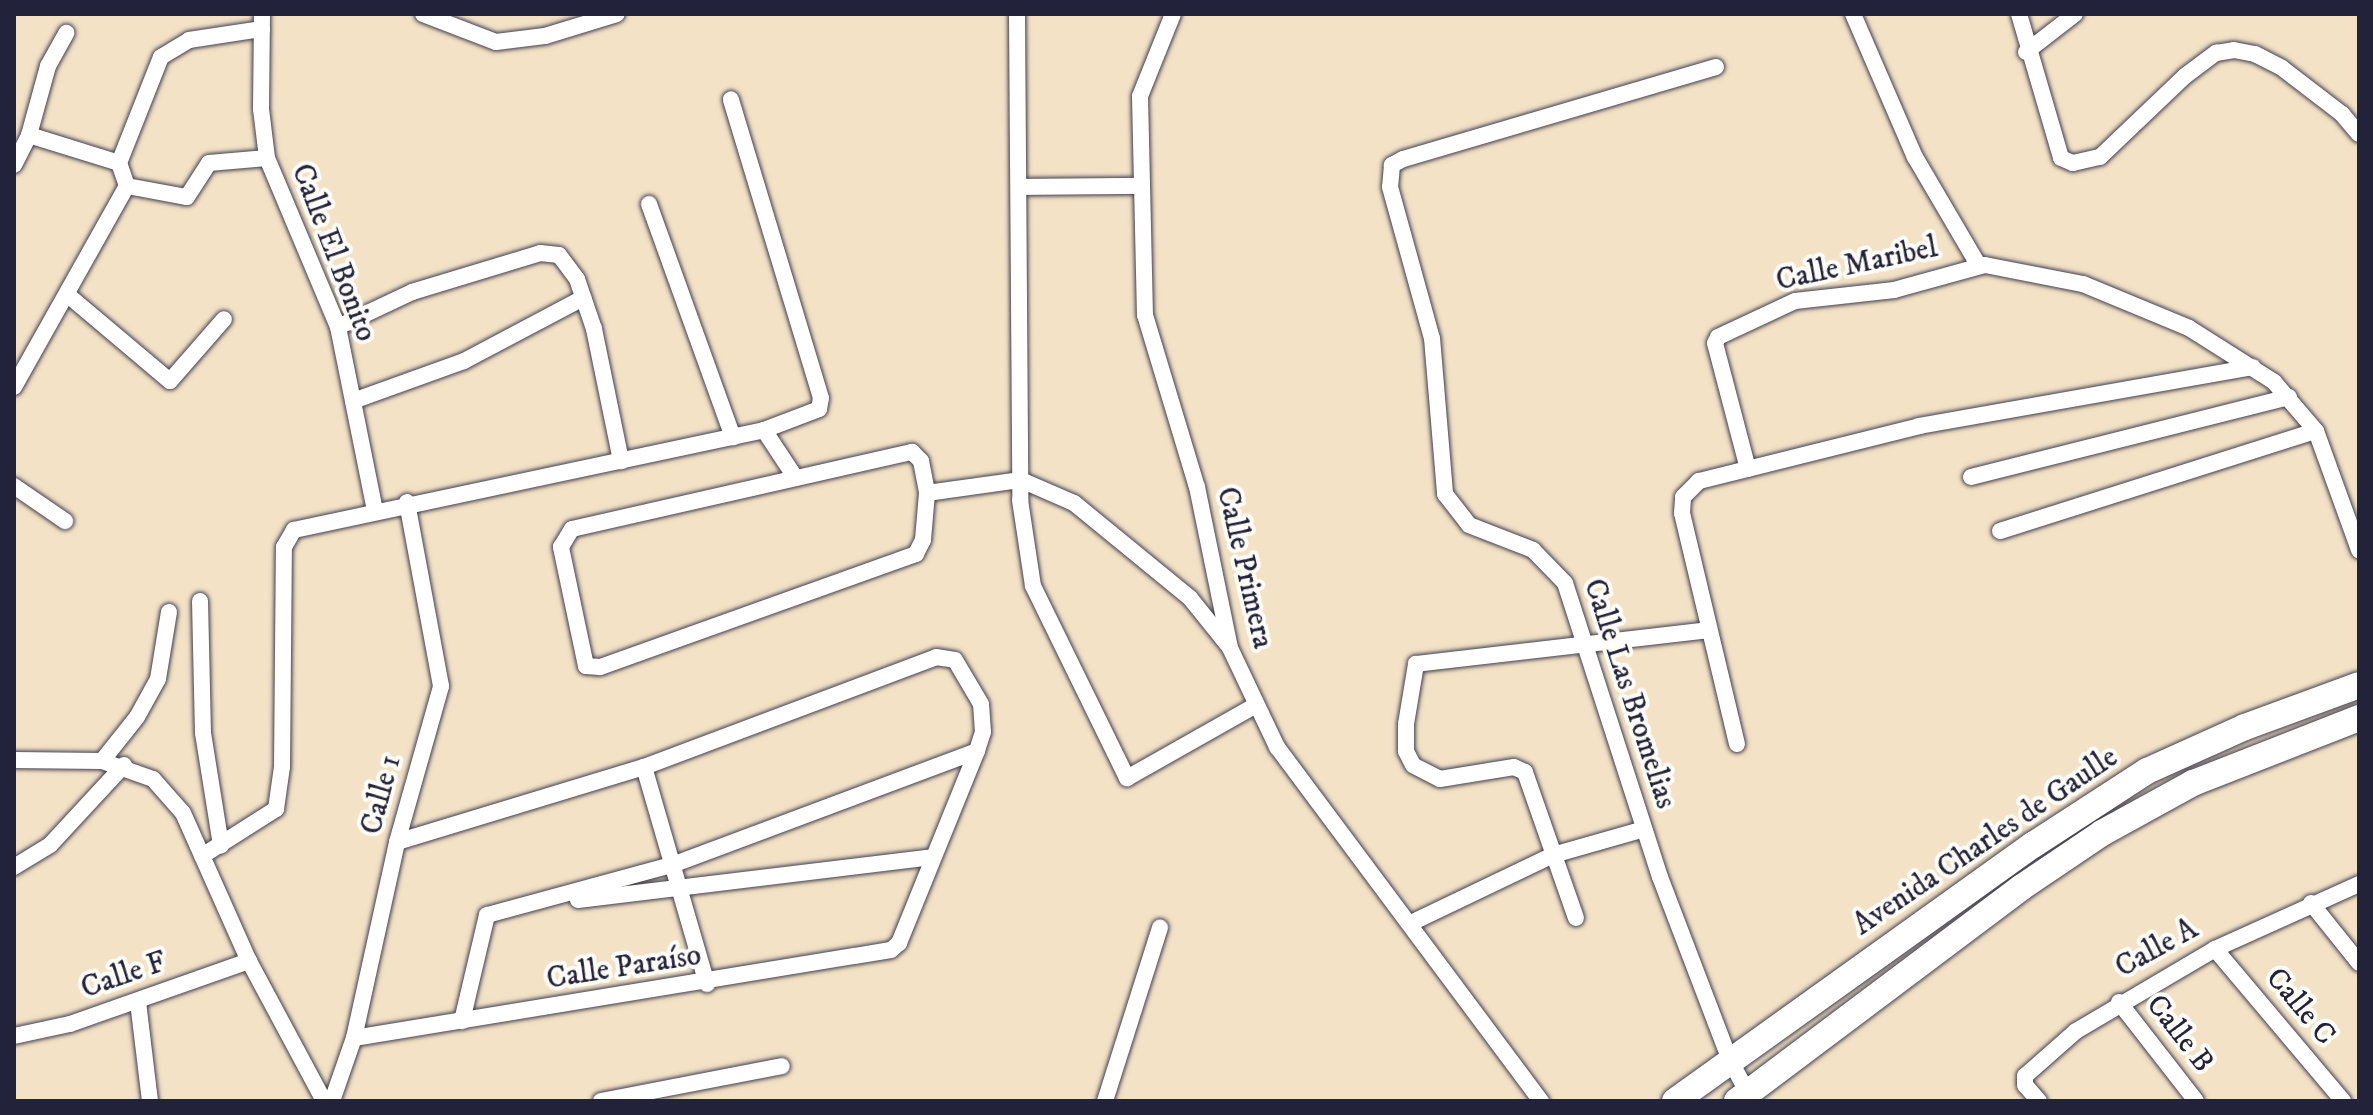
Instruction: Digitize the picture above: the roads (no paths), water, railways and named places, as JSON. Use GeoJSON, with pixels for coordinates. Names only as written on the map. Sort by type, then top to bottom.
{"type":"FeatureCollection","features":[{"type":"Feature","properties":{"kind":"main road","name":"Avenida Charles de Gaulle"},"geometry":{"type":"LineString","coordinates":[[1675,1101],[2033,845],[2147,771],[2245,727],[2359,685]]}},
{"type":"Feature","properties":{"kind":"main road","name":"Avenida Charles de Gaulle"},"geometry":{"type":"LineString","coordinates":[[1746,1098],[2022,887],[2102,833],[2193,783],[2359,718]]}},
{"type":"Feature","properties":{"kind":"street"},"geometry":{"type":"LineString","coordinates":[[423,14],[496,42],[545,36],[617,14]]}},
{"type":"Feature","properties":{"kind":"street"},"geometry":{"type":"LineString","coordinates":[[1017,14],[1021,187],[1021,480],[1033,586],[1121,774],[1135,778],[1256,705]]}},
{"type":"Feature","properties":{"kind":"street","name":"Calle Primera"},"geometry":{"type":"LineString","coordinates":[[1173,14],[1141,88],[1145,315],[1197,487],[1230,648],[1277,747],[1541,1101]]}},
{"type":"Feature","properties":{"kind":"street"},"geometry":{"type":"LineString","coordinates":[[1853,14],[1915,157],[1979,266]]}},
{"type":"Feature","properties":{"kind":"street"},"geometry":{"type":"LineString","coordinates":[[2019,14],[2026,52],[2061,158],[2073,163],[2100,157],[2185,76],[2216,53],[2234,50],[2255,54],[2282,68],[2342,114],[2359,134]]}},
{"type":"Feature","properties":{"kind":"street"},"geometry":{"type":"LineString","coordinates":[[2026,52],[2075,14]]}},
{"type":"Feature","properties":{"kind":"street"},"geometry":{"type":"LineString","coordinates":[[14,387],[69,296],[127,186],[119,163],[161,57],[173,45],[262,22]]}},
{"type":"Feature","properties":{"kind":"street","name":"Calle El Bonito"},"geometry":{"type":"LineString","coordinates":[[262,22],[267,158],[338,327],[375,510]]}},
{"type":"Feature","properties":{"kind":"street"},"geometry":{"type":"LineString","coordinates":[[14,165],[29,135],[48,66],[66,33]]}},
{"type":"Feature","properties":{"kind":"street","name":"Calle Las Bromelias"},"geometry":{"type":"LineString","coordinates":[[1716,67],[1392,165],[1390,187],[1432,338],[1445,494],[1462,519],[1480,533],[1547,560],[1565,583],[1644,829],[1746,1098]]}},
{"type":"Feature","properties":{"kind":"street"},"geometry":{"type":"LineString","coordinates":[[202,856],[263,822],[276,809],[280,792],[286,537],[323,520],[733,437],[764,430],[819,409],[821,398],[731,99]]}},
{"type":"Feature","properties":{"kind":"street"},"geometry":{"type":"LineString","coordinates":[[29,135],[119,163]]}},
{"type":"Feature","properties":{"kind":"street"},"geometry":{"type":"LineString","coordinates":[[127,186],[187,197],[209,163],[267,158]]}},
{"type":"Feature","properties":{"kind":"street"},"geometry":{"type":"LineString","coordinates":[[1021,187],[1142,186]]}},
{"type":"Feature","properties":{"kind":"street"},"geometry":{"type":"LineString","coordinates":[[649,204],[733,437]]}},
{"type":"Feature","properties":{"kind":"street"},"geometry":{"type":"LineString","coordinates":[[338,327],[412,292],[540,253],[559,255],[569,266],[594,329],[621,461]]}},
{"type":"Feature","properties":{"kind":"street","name":"Calle Maribel"},"geometry":{"type":"LineString","coordinates":[[1748,469],[1715,343],[1718,337],[1795,301],[1894,290],[1979,266],[2083,284],[2189,328],[2253,367],[2289,397],[2316,431],[2359,550]]}},
{"type":"Feature","properties":{"kind":"street"},"geometry":{"type":"LineString","coordinates":[[69,296],[170,381],[224,319]]}},
{"type":"Feature","properties":{"kind":"street"},"geometry":{"type":"LineString","coordinates":[[353,401],[464,361],[583,298]]}},
{"type":"Feature","properties":{"kind":"street"},"geometry":{"type":"LineString","coordinates":[[1737,744],[1708,630],[1683,497],[1699,481],[1919,426],[2253,367]]}},
{"type":"Feature","properties":{"kind":"street"},"geometry":{"type":"LineString","coordinates":[[1971,477],[2289,397]]}},
{"type":"Feature","properties":{"kind":"street"},"geometry":{"type":"LineString","coordinates":[[764,430],[795,477]]}},
{"type":"Feature","properties":{"kind":"street"},"geometry":{"type":"LineString","coordinates":[[2000,531],[2316,431]]}},
{"type":"Feature","properties":{"kind":"street"},"geometry":{"type":"LineString","coordinates":[[912,452],[921,461],[927,493],[923,540],[916,554],[600,667],[586,666],[561,547],[564,536],[572,529],[912,452]]}},
{"type":"Feature","properties":{"kind":"street"},"geometry":{"type":"LineString","coordinates":[[927,493],[1021,480],[1074,503],[1127,543],[1190,598],[1230,648]]}},
{"type":"Feature","properties":{"kind":"street"},"geometry":{"type":"LineString","coordinates":[[14,486],[65,521]]}},
{"type":"Feature","properties":{"kind":"street","name":"Calle 1"},"geometry":{"type":"LineString","coordinates":[[332,1101],[354,1038],[397,842],[441,686],[407,502]]}},
{"type":"Feature","properties":{"kind":"street"},"geometry":{"type":"LineString","coordinates":[[200,601],[203,733],[221,846]]}},
{"type":"Feature","properties":{"kind":"street"},"geometry":{"type":"LineString","coordinates":[[102,761],[137,717],[158,679],[169,612]]}},
{"type":"Feature","properties":{"kind":"street"},"geometry":{"type":"LineString","coordinates":[[1576,918],[1520,768],[1440,779],[1413,765],[1406,751],[1408,698],[1416,664],[1708,630]]}},
{"type":"Feature","properties":{"kind":"street"},"geometry":{"type":"LineString","coordinates":[[397,842],[644,767],[946,655],[955,660],[981,704],[983,732],[977,751],[932,857],[682,889],[540,903]]}},
{"type":"Feature","properties":{"kind":"street"},"geometry":{"type":"LineString","coordinates":[[462,1021],[487,915],[675,864],[977,751]]}},
{"type":"Feature","properties":{"kind":"street"},"geometry":{"type":"LineString","coordinates":[[14,760],[102,761],[124,765],[153,779],[183,813],[249,961],[324,1101]]}},
{"type":"Feature","properties":{"kind":"street"},"geometry":{"type":"LineString","coordinates":[[14,867],[50,845],[124,765]]}},
{"type":"Feature","properties":{"kind":"street"},"geometry":{"type":"LineString","coordinates":[[644,767],[675,864],[707,984]]}},
{"type":"Feature","properties":{"kind":"street"},"geometry":{"type":"LineString","coordinates":[[1411,923],[1553,855],[1644,829]]}},
{"type":"Feature","properties":{"kind":"street","name":"Calle Paraíso"},"geometry":{"type":"LineString","coordinates":[[354,1038],[880,954],[899,943],[932,857]]}},
{"type":"Feature","properties":{"kind":"street","name":"Calle A"},"geometry":{"type":"LineString","coordinates":[[2039,1101],[2025,1085],[2030,1069],[2119,1002],[2215,949],[2311,903],[2359,884]]}},
{"type":"Feature","properties":{"kind":"street"},"geometry":{"type":"LineString","coordinates":[[2311,903],[2359,963]]}},
{"type":"Feature","properties":{"kind":"street"},"geometry":{"type":"LineString","coordinates":[[1105,1101],[1160,928]]}},
{"type":"Feature","properties":{"kind":"street","name":"Calle C"},"geometry":{"type":"LineString","coordinates":[[2215,949],[2343,1101]]}},
{"type":"Feature","properties":{"kind":"street","name":"Calle F"},"geometry":{"type":"LineString","coordinates":[[14,1036],[138,1002],[249,961]]}},
{"type":"Feature","properties":{"kind":"street"},"geometry":{"type":"LineString","coordinates":[[138,1002],[150,1101]]}},
{"type":"Feature","properties":{"kind":"street","name":"Calle B"},"geometry":{"type":"LineString","coordinates":[[2119,1002],[2196,1101]]}},
{"type":"Feature","properties":{"kind":"street"},"geometry":{"type":"LineString","coordinates":[[601,1101],[782,1066]]}}]}
